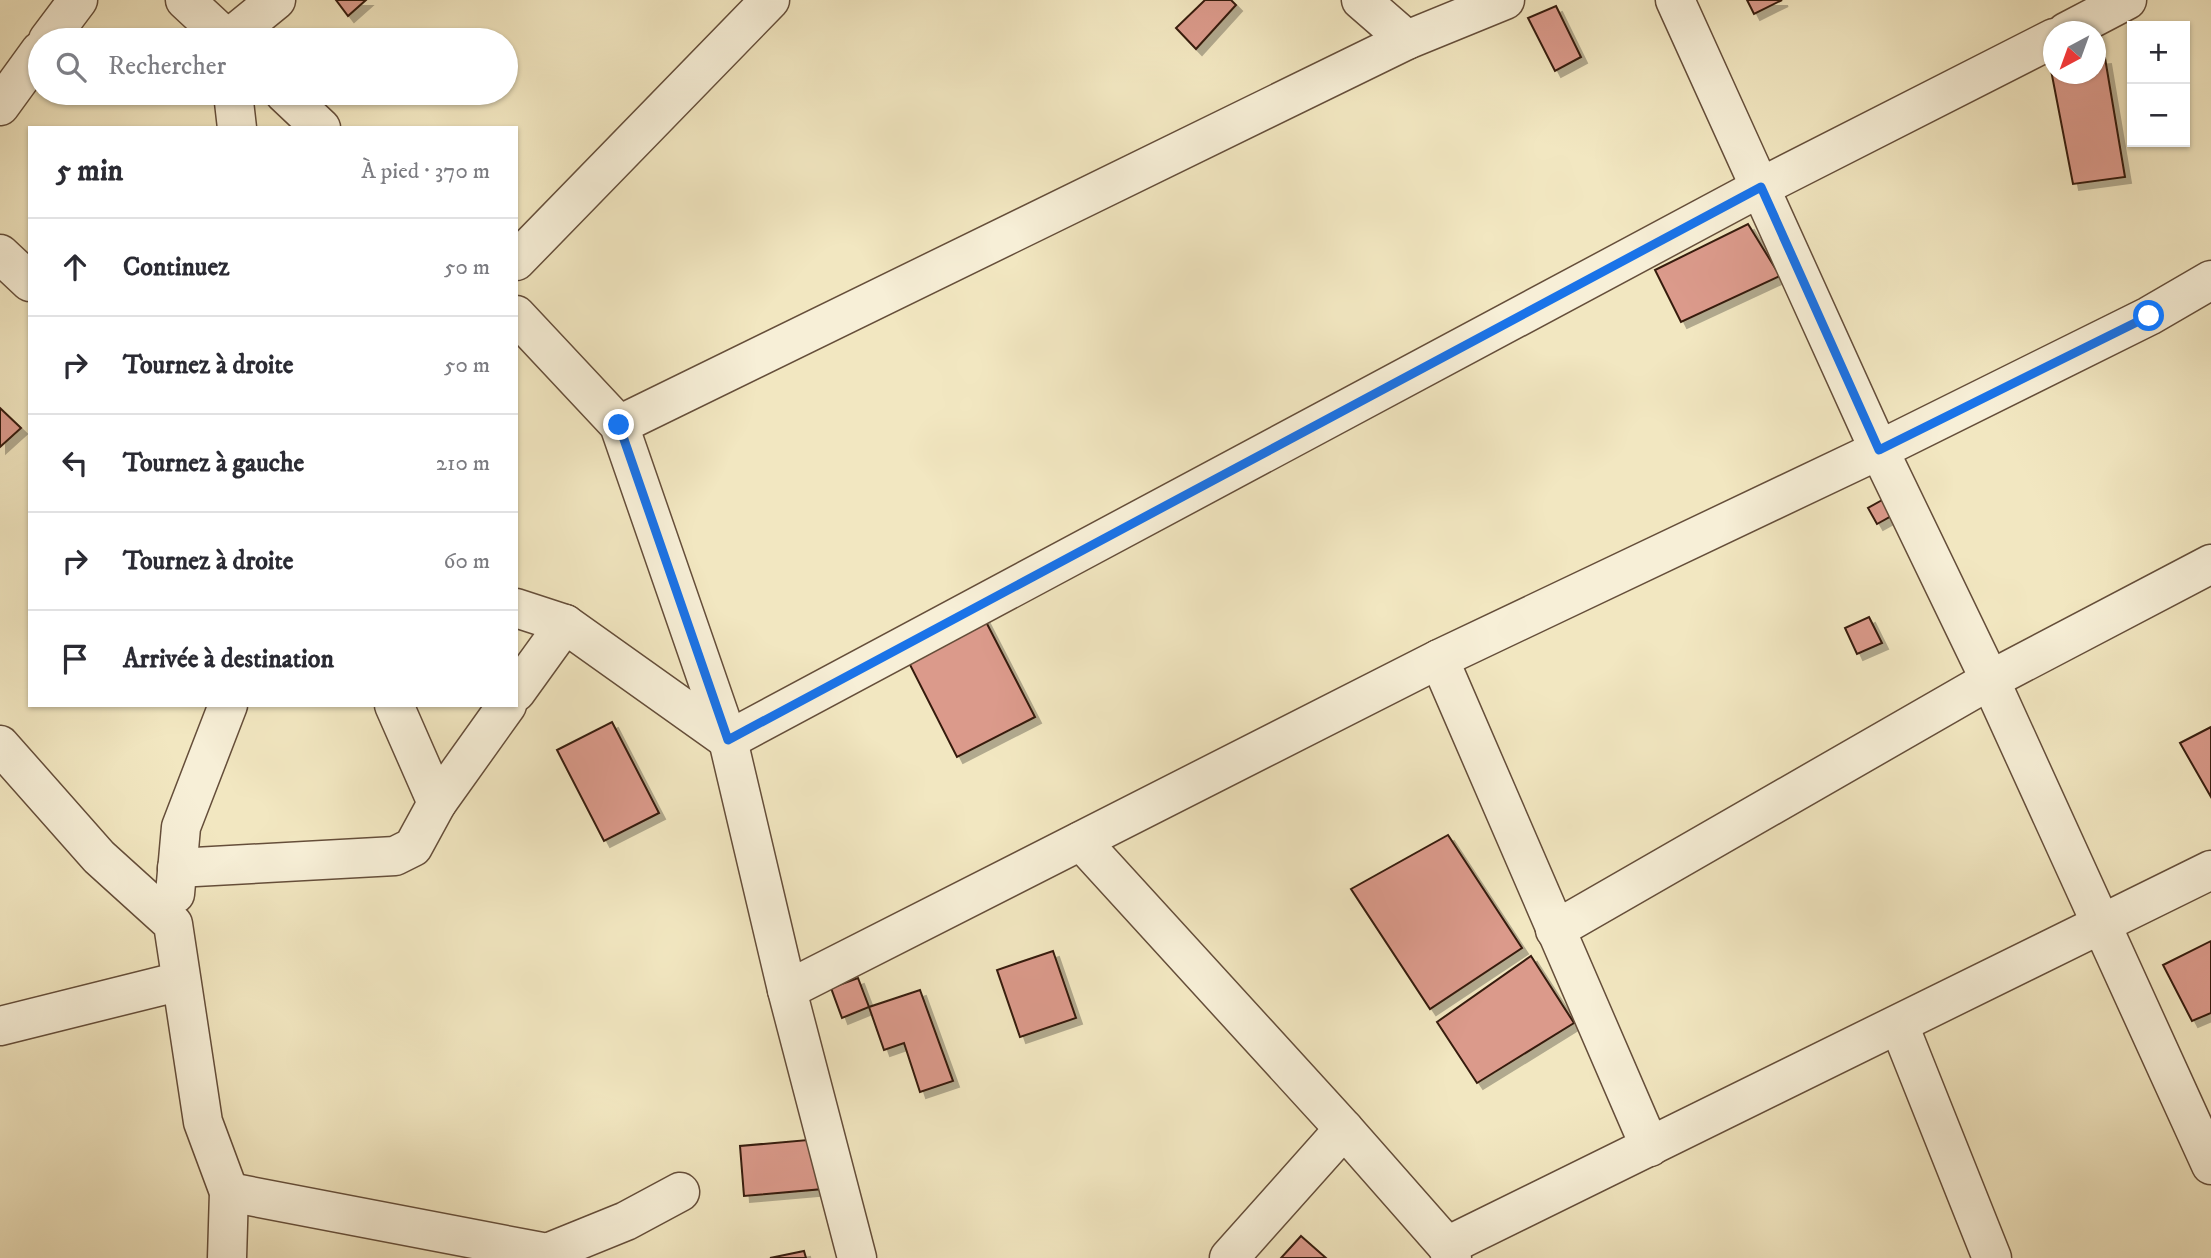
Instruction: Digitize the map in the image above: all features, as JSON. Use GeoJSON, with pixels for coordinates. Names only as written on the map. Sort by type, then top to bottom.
{"type":"FeatureCollection","features":[{"type":"Feature","properties":{"kind":"street"},"geometry":{"type":"LineString","coordinates":[[57,28],[78,0]]}},
{"type":"Feature","properties":{"kind":"street"},"geometry":{"type":"LineString","coordinates":[[185,0],[215,28]]}},
{"type":"Feature","properties":{"kind":"street"},"geometry":{"type":"LineString","coordinates":[[242,28],[276,0]]}},
{"type":"Feature","properties":{"kind":"street"},"geometry":{"type":"LineString","coordinates":[[518,259],[770,0]]}},
{"type":"Feature","properties":{"kind":"street"},"geometry":{"type":"LineString","coordinates":[[1360,0],[1407,40]]}},
{"type":"Feature","properties":{"kind":"street"},"geometry":{"type":"LineString","coordinates":[[619,425],[1407,40],[1505,0]]}},
{"type":"Feature","properties":{"kind":"street"},"geometry":{"type":"LineString","coordinates":[[1675,0],[1879,450],[1990,680],[2211,1165]]}},
{"type":"Feature","properties":{"kind":"street"},"geometry":{"type":"LineString","coordinates":[[2087,21],[2127,0]]}},
{"type":"Feature","properties":{"kind":"street"},"geometry":{"type":"LineString","coordinates":[[728,740],[1761,187],[2043,43]]}},
{"type":"Feature","properties":{"kind":"street"},"geometry":{"type":"LineString","coordinates":[[0,106],[28,68]]}},
{"type":"Feature","properties":{"kind":"street"},"geometry":{"type":"LineString","coordinates":[[234,105],[237,126]]}},
{"type":"Feature","properties":{"kind":"street"},"geometry":{"type":"LineString","coordinates":[[297,105],[319,126]]}},
{"type":"Feature","properties":{"kind":"street"},"geometry":{"type":"LineString","coordinates":[[0,254],[28,280]]}},
{"type":"Feature","properties":{"kind":"street"},"geometry":{"type":"LineString","coordinates":[[787,989],[1439,659],[1879,450],[2149,316],[2211,280]]}},
{"type":"Feature","properties":{"kind":"street"},"geometry":{"type":"LineString","coordinates":[[518,317],[619,425],[728,740],[787,989],[857,1258]]}},
{"type":"Feature","properties":{"kind":"street"},"geometry":{"type":"LineString","coordinates":[[1555,930],[1990,680],[2211,564]]}},
{"type":"Feature","properties":{"kind":"street"},"geometry":{"type":"LineString","coordinates":[[518,609],[565,624],[728,740]]}},
{"type":"Feature","properties":{"kind":"street"},"geometry":{"type":"LineString","coordinates":[[518,689],[565,624]]}},
{"type":"Feature","properties":{"kind":"street"},"geometry":{"type":"LineString","coordinates":[[1439,659],[1650,1147]]}},
{"type":"Feature","properties":{"kind":"street"},"geometry":{"type":"LineString","coordinates":[[227,707],[181,827],[173,923],[203,1122],[229,1192],[227,1258]]}},
{"type":"Feature","properties":{"kind":"street"},"geometry":{"type":"LineString","coordinates":[[395,707],[437,803]]}},
{"type":"Feature","properties":{"kind":"street"},"geometry":{"type":"LineString","coordinates":[[177,868],[395,856],[413,847],[437,803],[506,707]]}},
{"type":"Feature","properties":{"kind":"street"},"geometry":{"type":"LineString","coordinates":[[0,745],[99,857],[173,923]]}},
{"type":"Feature","properties":{"kind":"street"},"geometry":{"type":"LineString","coordinates":[[1081,841],[1345,1129],[1450,1252],[1650,1147],[2211,870]]}},
{"type":"Feature","properties":{"kind":"street"},"geometry":{"type":"LineString","coordinates":[[0,1026],[181,981]]}},
{"type":"Feature","properties":{"kind":"street"},"geometry":{"type":"LineString","coordinates":[[1899,1025],[1992,1258]]}},
{"type":"Feature","properties":{"kind":"street"},"geometry":{"type":"LineString","coordinates":[[1229,1258],[1345,1129]]}},
{"type":"Feature","properties":{"kind":"street"},"geometry":{"type":"LineString","coordinates":[[229,1192],[547,1253],[626,1221],[680,1192]]}},
{"type":"Feature","properties":{"kind":"building"},"geometry":{"type":"Polygon","coordinates":[[[336,0],[366,0],[348,16],[336,0]]]}},
{"type":"Feature","properties":{"kind":"building"},"geometry":{"type":"Polygon","coordinates":[[[1205,0],[1231,0],[1236,5],[1196,49],[1176,28],[1205,0]]]}},
{"type":"Feature","properties":{"kind":"building"},"geometry":{"type":"Polygon","coordinates":[[[1747,0],[1782,0],[1754,14],[1747,0]]]}},
{"type":"Feature","properties":{"kind":"building"},"geometry":{"type":"Polygon","coordinates":[[[1556,6],[1581,57],[1555,71],[1528,18],[1556,6]]]}},
{"type":"Feature","properties":{"kind":"building"},"geometry":{"type":"Polygon","coordinates":[[[2106,64],[2125,177],[2073,184],[2054,84],[2106,84],[2106,64]]]}},
{"type":"Feature","properties":{"kind":"building"},"geometry":{"type":"Polygon","coordinates":[[[1748,224],[1780,276],[1681,322],[1655,270],[1748,224]]]}},
{"type":"Feature","properties":{"kind":"building"},"geometry":{"type":"Polygon","coordinates":[[[0,408],[21,428],[0,447],[0,408]]]}},
{"type":"Feature","properties":{"kind":"building"},"geometry":{"type":"Polygon","coordinates":[[[1884,499],[1893,515],[1877,524],[1868,508],[1884,499]]]}},
{"type":"Feature","properties":{"kind":"building"},"geometry":{"type":"Polygon","coordinates":[[[983,616],[1035,717],[957,757],[905,655],[983,616]]]}},
{"type":"Feature","properties":{"kind":"building"},"geometry":{"type":"Polygon","coordinates":[[[1869,617],[1882,643],[1857,654],[1845,628],[1869,617]]]}},
{"type":"Feature","properties":{"kind":"building"},"geometry":{"type":"Polygon","coordinates":[[[612,722],[659,813],[604,841],[557,750],[612,722]]]}},
{"type":"Feature","properties":{"kind":"building"},"geometry":{"type":"Polygon","coordinates":[[[2211,727],[2211,797],[2180,743],[2211,727]]]}},
{"type":"Feature","properties":{"kind":"building"},"geometry":{"type":"Polygon","coordinates":[[[1448,835],[1522,948],[1430,1009],[1351,889],[1448,835]]]}},
{"type":"Feature","properties":{"kind":"building"},"geometry":{"type":"Polygon","coordinates":[[[2211,941],[2211,1013],[2192,1021],[2163,965],[2211,941]]]}},
{"type":"Feature","properties":{"kind":"building"},"geometry":{"type":"Polygon","coordinates":[[[1053,951],[1076,1018],[1020,1037],[997,970],[1053,951]]]}},
{"type":"Feature","properties":{"kind":"building"},"geometry":{"type":"Polygon","coordinates":[[[1531,956],[1574,1023],[1477,1083],[1437,1022],[1531,956]]]}},
{"type":"Feature","properties":{"kind":"building"},"geometry":{"type":"Polygon","coordinates":[[[858,978],[869,1007],[842,1018],[831,988],[858,978]]]}},
{"type":"Feature","properties":{"kind":"building"},"geometry":{"type":"Polygon","coordinates":[[[920,990],[953,1081],[920,1092],[904,1043],[884,1050],[869,1007],[920,990]]]}},
{"type":"Feature","properties":{"kind":"building"},"geometry":{"type":"Polygon","coordinates":[[[819,1139],[823,1189],[744,1196],[740,1146],[819,1139]]]}},
{"type":"Feature","properties":{"kind":"building"},"geometry":{"type":"Polygon","coordinates":[[[1301,1236],[1326,1258],[1281,1258],[1301,1236]]]}},
{"type":"Feature","properties":{"kind":"building"},"geometry":{"type":"Polygon","coordinates":[[[804,1251],[806,1258],[770,1258],[804,1251]]]}},
{"type":"Feature","properties":{"kind":"route"},"geometry":{"type":"LineString","coordinates":[[619,425],[728,740],[1761,187],[1879,450],[2149,316]]}}]}
